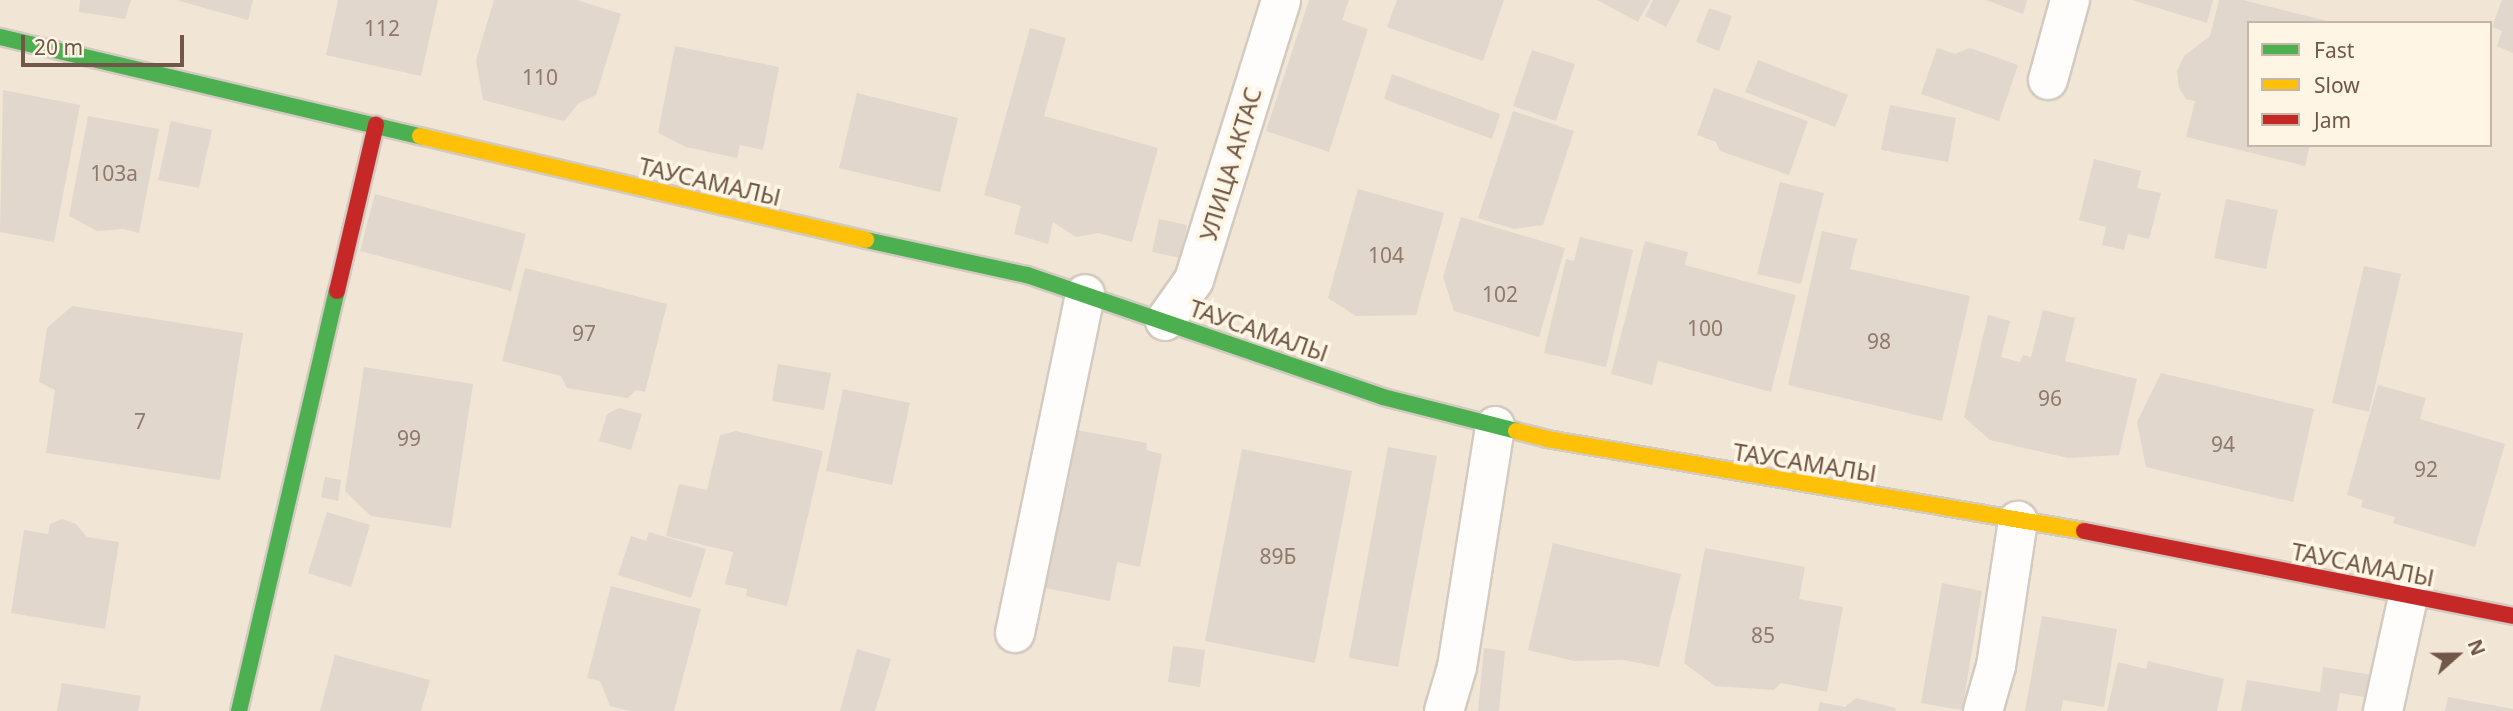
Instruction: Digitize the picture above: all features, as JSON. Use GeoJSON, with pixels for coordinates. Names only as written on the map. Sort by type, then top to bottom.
{"type":"FeatureCollection","features":[{"type":"Feature","properties":{"kind":"street","name":"УЛИЦА АКТАС"},"geometry":{"type":"LineString","coordinates":[[1165,321],[1194,280],[1281,0]]}},
{"type":"Feature","properties":{"kind":"street"},"geometry":{"type":"LineString","coordinates":[[2048,79],[2070,0]]}},
{"type":"Feature","properties":{"kind":"street","name":"ТАУСАМАЛЫ"},"geometry":{"type":"LineString","coordinates":[[0,37],[718,206],[1027,275],[1165,321],[1237,349],[1370,392],[1547,439],[2018,521],[2513,616]]}},
{"type":"Feature","properties":{"kind":"street"},"geometry":{"type":"LineString","coordinates":[[239,711],[376,125]]}},
{"type":"Feature","properties":{"kind":"street"},"geometry":{"type":"LineString","coordinates":[[1015,633],[1085,294]]}},
{"type":"Feature","properties":{"kind":"street"},"geometry":{"type":"LineString","coordinates":[[1444,711],[1457,667],[1495,426]]}},
{"type":"Feature","properties":{"kind":"street"},"geometry":{"type":"LineString","coordinates":[[1983,711],[1996,666],[2018,521]]}},
{"type":"Feature","properties":{"kind":"street"},"geometry":{"type":"LineString","coordinates":[[2383,711],[2408,597]]}},
{"type":"Feature","properties":{"kind":"shaded area"},"geometry":{"type":"Polygon","coordinates":[[[0,0],[2513,0],[2513,711],[0,711],[0,0]]]}},
{"type":"Feature","properties":{"kind":"building"},"geometry":{"type":"Polygon","coordinates":[[[80,0],[131,0],[125,19],[79,12],[80,0]]]}},
{"type":"Feature","properties":{"kind":"building"},"geometry":{"type":"Polygon","coordinates":[[[176,0],[253,0],[248,20],[176,0]]]}},
{"type":"Feature","properties":{"kind":"building"},"geometry":{"type":"Polygon","coordinates":[[[338,0],[438,0],[421,76],[326,55],[338,0]]]}},
{"type":"Feature","properties":{"kind":"building"},"geometry":{"type":"Polygon","coordinates":[[[494,0],[577,0],[621,14],[596,95],[579,103],[564,121],[483,100],[476,60],[494,0]]]}},
{"type":"Feature","properties":{"kind":"building"},"geometry":{"type":"Polygon","coordinates":[[[1309,0],[1349,0],[1342,20],[1368,29],[1329,152],[1266,131],[1309,0]]]}},
{"type":"Feature","properties":{"kind":"building"},"geometry":{"type":"Polygon","coordinates":[[[1397,0],[1504,0],[1483,61],[1387,27],[1397,0]]]}},
{"type":"Feature","properties":{"kind":"building"},"geometry":{"type":"Polygon","coordinates":[[[1597,0],[1650,0],[1638,22],[1597,0]]]}},
{"type":"Feature","properties":{"kind":"building"},"geometry":{"type":"Polygon","coordinates":[[[1653,0],[1680,0],[1666,27],[1645,16],[1653,0]]]}},
{"type":"Feature","properties":{"kind":"building"},"geometry":{"type":"Polygon","coordinates":[[[1986,0],[2027,0],[2023,14],[1986,0]]]}},
{"type":"Feature","properties":{"kind":"building"},"geometry":{"type":"Polygon","coordinates":[[[2132,0],[2213,0],[2207,23],[2132,0]]]}},
{"type":"Feature","properties":{"kind":"building"},"geometry":{"type":"Polygon","coordinates":[[[2219,0],[2243,0],[2327,21],[2247,21],[2247,147],[2310,147],[2305,166],[2186,137],[2195,101],[2186,99],[2179,88],[2177,71],[2184,56],[2210,36],[2219,0]]]}},
{"type":"Feature","properties":{"kind":"building"},"geometry":{"type":"Polygon","coordinates":[[[2502,0],[2513,0],[2513,53],[2497,46],[2502,31],[2492,27],[2502,0]]]}},
{"type":"Feature","properties":{"kind":"building"},"geometry":{"type":"Polygon","coordinates":[[[1709,8],[1732,16],[1719,51],[1696,42],[1709,8]]]}},
{"type":"Feature","properties":{"kind":"building"},"geometry":{"type":"Polygon","coordinates":[[[1030,28],[1066,38],[1044,116],[1158,148],[1132,242],[1098,233],[1076,237],[1053,222],[1048,244],[1014,234],[1021,206],[984,195],[1030,28]]]}},
{"type":"Feature","properties":{"kind":"building"},"geometry":{"type":"Polygon","coordinates":[[[675,46],[779,67],[763,150],[740,145],[737,158],[686,147],[658,133],[675,46]]]}},
{"type":"Feature","properties":{"kind":"building"},"geometry":{"type":"Polygon","coordinates":[[[1937,48],[1955,54],[1970,48],[2018,65],[1999,121],[1921,94],[1937,48]]]}},
{"type":"Feature","properties":{"kind":"building"},"geometry":{"type":"Polygon","coordinates":[[[1532,50],[1575,64],[1556,121],[1513,106],[1532,50]]]}},
{"type":"Feature","properties":{"kind":"building"},"geometry":{"type":"Polygon","coordinates":[[[1758,60],[1848,95],[1835,127],[1745,92],[1758,60]]]}},
{"type":"Feature","properties":{"kind":"building"},"geometry":{"type":"Polygon","coordinates":[[[1392,74],[1500,114],[1492,139],[1384,99],[1392,74]]]}},
{"type":"Feature","properties":{"kind":"building"},"geometry":{"type":"Polygon","coordinates":[[[1714,88],[1808,121],[1789,175],[1720,151],[1716,142],[1697,135],[1714,88]]]}},
{"type":"Feature","properties":{"kind":"building"},"geometry":{"type":"Polygon","coordinates":[[[3,90],[80,105],[54,242],[0,232],[3,90]]]}},
{"type":"Feature","properties":{"kind":"building"},"geometry":{"type":"Polygon","coordinates":[[[857,93],[958,118],[940,192],[839,168],[857,93]]]}},
{"type":"Feature","properties":{"kind":"building"},"geometry":{"type":"Polygon","coordinates":[[[1890,105],[1956,118],[1948,162],[1881,150],[1890,105]]]}},
{"type":"Feature","properties":{"kind":"building"},"geometry":{"type":"Polygon","coordinates":[[[1513,111],[1574,131],[1543,225],[1514,229],[1478,218],[1513,111]]]}},
{"type":"Feature","properties":{"kind":"building"},"geometry":{"type":"Polygon","coordinates":[[[88,116],[159,129],[139,233],[123,229],[97,231],[69,216],[88,116]]]}},
{"type":"Feature","properties":{"kind":"building"},"geometry":{"type":"Polygon","coordinates":[[[171,121],[212,130],[199,188],[158,180],[171,121]]]}},
{"type":"Feature","properties":{"kind":"building"},"geometry":{"type":"Polygon","coordinates":[[[2094,159],[2141,171],[2137,188],[2161,193],[2149,239],[2128,234],[2124,250],[2102,245],[2106,227],[2079,220],[2094,159]]]}},
{"type":"Feature","properties":{"kind":"building"},"geometry":{"type":"Polygon","coordinates":[[[1780,182],[1824,193],[1801,284],[1757,274],[1780,182]]]}},
{"type":"Feature","properties":{"kind":"building"},"geometry":{"type":"Polygon","coordinates":[[[1358,189],[1444,213],[1416,315],[1356,316],[1328,298],[1358,189]]]}},
{"type":"Feature","properties":{"kind":"building"},"geometry":{"type":"Polygon","coordinates":[[[375,194],[526,234],[511,291],[360,251],[375,194]]]}},
{"type":"Feature","properties":{"kind":"building"},"geometry":{"type":"Polygon","coordinates":[[[2226,199],[2278,210],[2266,269],[2214,258],[2226,199]]]}},
{"type":"Feature","properties":{"kind":"building"},"geometry":{"type":"Polygon","coordinates":[[[1461,217],[1565,248],[1539,337],[1454,311],[1443,277],[1461,217]]]}},
{"type":"Feature","properties":{"kind":"building"},"geometry":{"type":"Polygon","coordinates":[[[1159,219],[1187,225],[1180,258],[1152,252],[1159,219]]]}},
{"type":"Feature","properties":{"kind":"building"},"geometry":{"type":"Polygon","coordinates":[[[1822,231],[1857,239],[1850,269],[1970,296],[1942,421],[1788,385],[1822,231]]]}},
{"type":"Feature","properties":{"kind":"building"},"geometry":{"type":"Polygon","coordinates":[[[1580,237],[1633,250],[1606,367],[1544,353],[1566,259],[1574,261],[1580,237]]]}},
{"type":"Feature","properties":{"kind":"building"},"geometry":{"type":"Polygon","coordinates":[[[1645,241],[1688,252],[1685,265],[1796,295],[1771,392],[1658,361],[1652,385],[1611,374],[1645,241]]]}},
{"type":"Feature","properties":{"kind":"building"},"geometry":{"type":"Polygon","coordinates":[[[2364,266],[2401,274],[2369,412],[2332,403],[2364,266]]]}},
{"type":"Feature","properties":{"kind":"building"},"geometry":{"type":"Polygon","coordinates":[[[525,268],[667,304],[645,392],[636,390],[628,398],[567,388],[561,376],[502,361],[525,268]]]}},
{"type":"Feature","properties":{"kind":"building"},"geometry":{"type":"Polygon","coordinates":[[[72,306],[243,333],[220,480],[46,453],[55,390],[39,382],[47,328],[72,306]]]}},
{"type":"Feature","properties":{"kind":"building"},"geometry":{"type":"Polygon","coordinates":[[[2043,310],[2075,318],[2065,361],[2137,379],[2119,455],[2068,458],[1990,440],[1964,417],[1988,315],[2010,321],[2001,357],[2020,362],[2023,355],[2031,357],[2043,310]]]}},
{"type":"Feature","properties":{"kind":"building"},"geometry":{"type":"Polygon","coordinates":[[[778,364],[831,373],[824,410],[772,401],[778,364]]]}},
{"type":"Feature","properties":{"kind":"building"},"geometry":{"type":"Polygon","coordinates":[[[364,367],[473,384],[451,528],[371,516],[345,491],[364,367]]]}},
{"type":"Feature","properties":{"kind":"building"},"geometry":{"type":"Polygon","coordinates":[[[2161,373],[2314,409],[2293,502],[2146,467],[2137,422],[2161,373]]]}},
{"type":"Feature","properties":{"kind":"building"},"geometry":{"type":"Polygon","coordinates":[[[2378,385],[2426,398],[2420,419],[2505,444],[2475,547],[2393,523],[2395,517],[2361,507],[2363,500],[2347,495],[2378,385]]]}},
{"type":"Feature","properties":{"kind":"building"},"geometry":{"type":"Polygon","coordinates":[[[843,389],[910,403],[892,485],[826,471],[843,389]]]}},
{"type":"Feature","properties":{"kind":"building"},"geometry":{"type":"Polygon","coordinates":[[[619,408],[642,414],[631,450],[599,441],[607,414],[619,408]]]}},
{"type":"Feature","properties":{"kind":"building"},"geometry":{"type":"Polygon","coordinates":[[[1077,430],[1147,443],[1146,450],[1162,454],[1140,567],[1117,562],[1110,601],[1041,587],[1069,434],[1076,436],[1077,430]]]}},
{"type":"Feature","properties":{"kind":"building"},"geometry":{"type":"Polygon","coordinates":[[[736,431],[823,451],[787,606],[746,596],[747,589],[725,584],[733,552],[666,536],[679,484],[707,490],[720,435],[736,431]]]}},
{"type":"Feature","properties":{"kind":"building"},"geometry":{"type":"Polygon","coordinates":[[[1388,447],[1437,456],[1398,667],[1349,658],[1388,447]]]}},
{"type":"Feature","properties":{"kind":"building"},"geometry":{"type":"Polygon","coordinates":[[[1242,449],[1352,471],[1315,663],[1205,641],[1242,449]]]}},
{"type":"Feature","properties":{"kind":"building"},"geometry":{"type":"Polygon","coordinates":[[[325,477],[341,480],[338,501],[321,497],[325,477]]]}},
{"type":"Feature","properties":{"kind":"building"},"geometry":{"type":"Polygon","coordinates":[[[327,512],[370,525],[351,587],[308,573],[327,512]]]}},
{"type":"Feature","properties":{"kind":"building"},"geometry":{"type":"Polygon","coordinates":[[[62,519],[76,524],[87,537],[119,542],[105,629],[11,613],[24,530],[48,534],[50,524],[62,519]]]}},
{"type":"Feature","properties":{"kind":"building"},"geometry":{"type":"Polygon","coordinates":[[[649,532],[706,549],[691,598],[618,575],[631,536],[646,541],[649,532]]]}},
{"type":"Feature","properties":{"kind":"building"},"geometry":{"type":"Polygon","coordinates":[[[1553,543],[1681,574],[1659,667],[1624,660],[1574,661],[1528,650],[1553,543]]]}},
{"type":"Feature","properties":{"kind":"building"},"geometry":{"type":"Polygon","coordinates":[[[1705,548],[1805,567],[1799,599],[1843,607],[1827,692],[1781,683],[1774,690],[1715,686],[1684,663],[1705,548]]]}},
{"type":"Feature","properties":{"kind":"building"},"geometry":{"type":"Polygon","coordinates":[[[1942,583],[1982,591],[1962,710],[1921,703],[1942,583]]]}},
{"type":"Feature","properties":{"kind":"building"},"geometry":{"type":"Polygon","coordinates":[[[611,586],[701,609],[674,711],[630,711],[610,706],[600,681],[587,678],[611,586]]]}},
{"type":"Feature","properties":{"kind":"building"},"geometry":{"type":"Polygon","coordinates":[[[2042,616],[2117,629],[2104,707],[2063,700],[2061,711],[2025,711],[2042,616]]]}},
{"type":"Feature","properties":{"kind":"building"},"geometry":{"type":"Polygon","coordinates":[[[1173,646],[1205,650],[1200,687],[1168,682],[1173,646]]]}},
{"type":"Feature","properties":{"kind":"building"},"geometry":{"type":"Polygon","coordinates":[[[1484,648],[1505,651],[1499,711],[1478,711],[1484,648]]]}},
{"type":"Feature","properties":{"kind":"building"},"geometry":{"type":"Polygon","coordinates":[[[857,649],[891,659],[875,711],[840,711],[857,649]]]}},
{"type":"Feature","properties":{"kind":"building"},"geometry":{"type":"Polygon","coordinates":[[[335,655],[430,680],[421,711],[320,711],[335,655]]]}},
{"type":"Feature","properties":{"kind":"building"},"geometry":{"type":"Polygon","coordinates":[[[2148,661],[2224,679],[2217,711],[2107,711],[2118,662],[2146,669],[2148,661]]]}},
{"type":"Feature","properties":{"kind":"building"},"geometry":{"type":"Polygon","coordinates":[[[2323,667],[2373,675],[2370,698],[2340,693],[2337,711],[2241,711],[2247,680],[2320,692],[2323,667]]]}},
{"type":"Feature","properties":{"kind":"building"},"geometry":{"type":"Polygon","coordinates":[[[62,683],[141,696],[138,711],[57,711],[62,683]]]}},
{"type":"Feature","properties":{"kind":"building"},"geometry":{"type":"Polygon","coordinates":[[[2448,697],[2513,709],[2513,711],[2445,711],[2448,697]]]}},
{"type":"Feature","properties":{"kind":"building"},"geometry":{"type":"Polygon","coordinates":[[[1856,698],[1895,708],[1896,711],[1818,711],[1820,702],[1845,707],[1856,698]]]}},
{"type":"Feature","properties":{"kind":"traffic: fast"},"geometry":{"type":"LineString","coordinates":[[0,37],[420,136]]}},
{"type":"Feature","properties":{"kind":"traffic: fast"},"geometry":{"type":"LineString","coordinates":[[866,240],[1027,275],[1383,397],[1516,431]]}},
{"type":"Feature","properties":{"kind":"traffic: fast"},"geometry":{"type":"LineString","coordinates":[[239,711],[337,291]]}},
{"type":"Feature","properties":{"kind":"traffic: slow"},"geometry":{"type":"LineString","coordinates":[[420,136],[866,240]]}},
{"type":"Feature","properties":{"kind":"traffic: slow"},"geometry":{"type":"LineString","coordinates":[[1516,431],[1547,439],[2084,531]]}},
{"type":"Feature","properties":{"kind":"traffic: jam"},"geometry":{"type":"LineString","coordinates":[[337,291],[376,125]]}},
{"type":"Feature","properties":{"kind":"traffic: jam"},"geometry":{"type":"LineString","coordinates":[[2084,531],[2513,616]]}}]}
